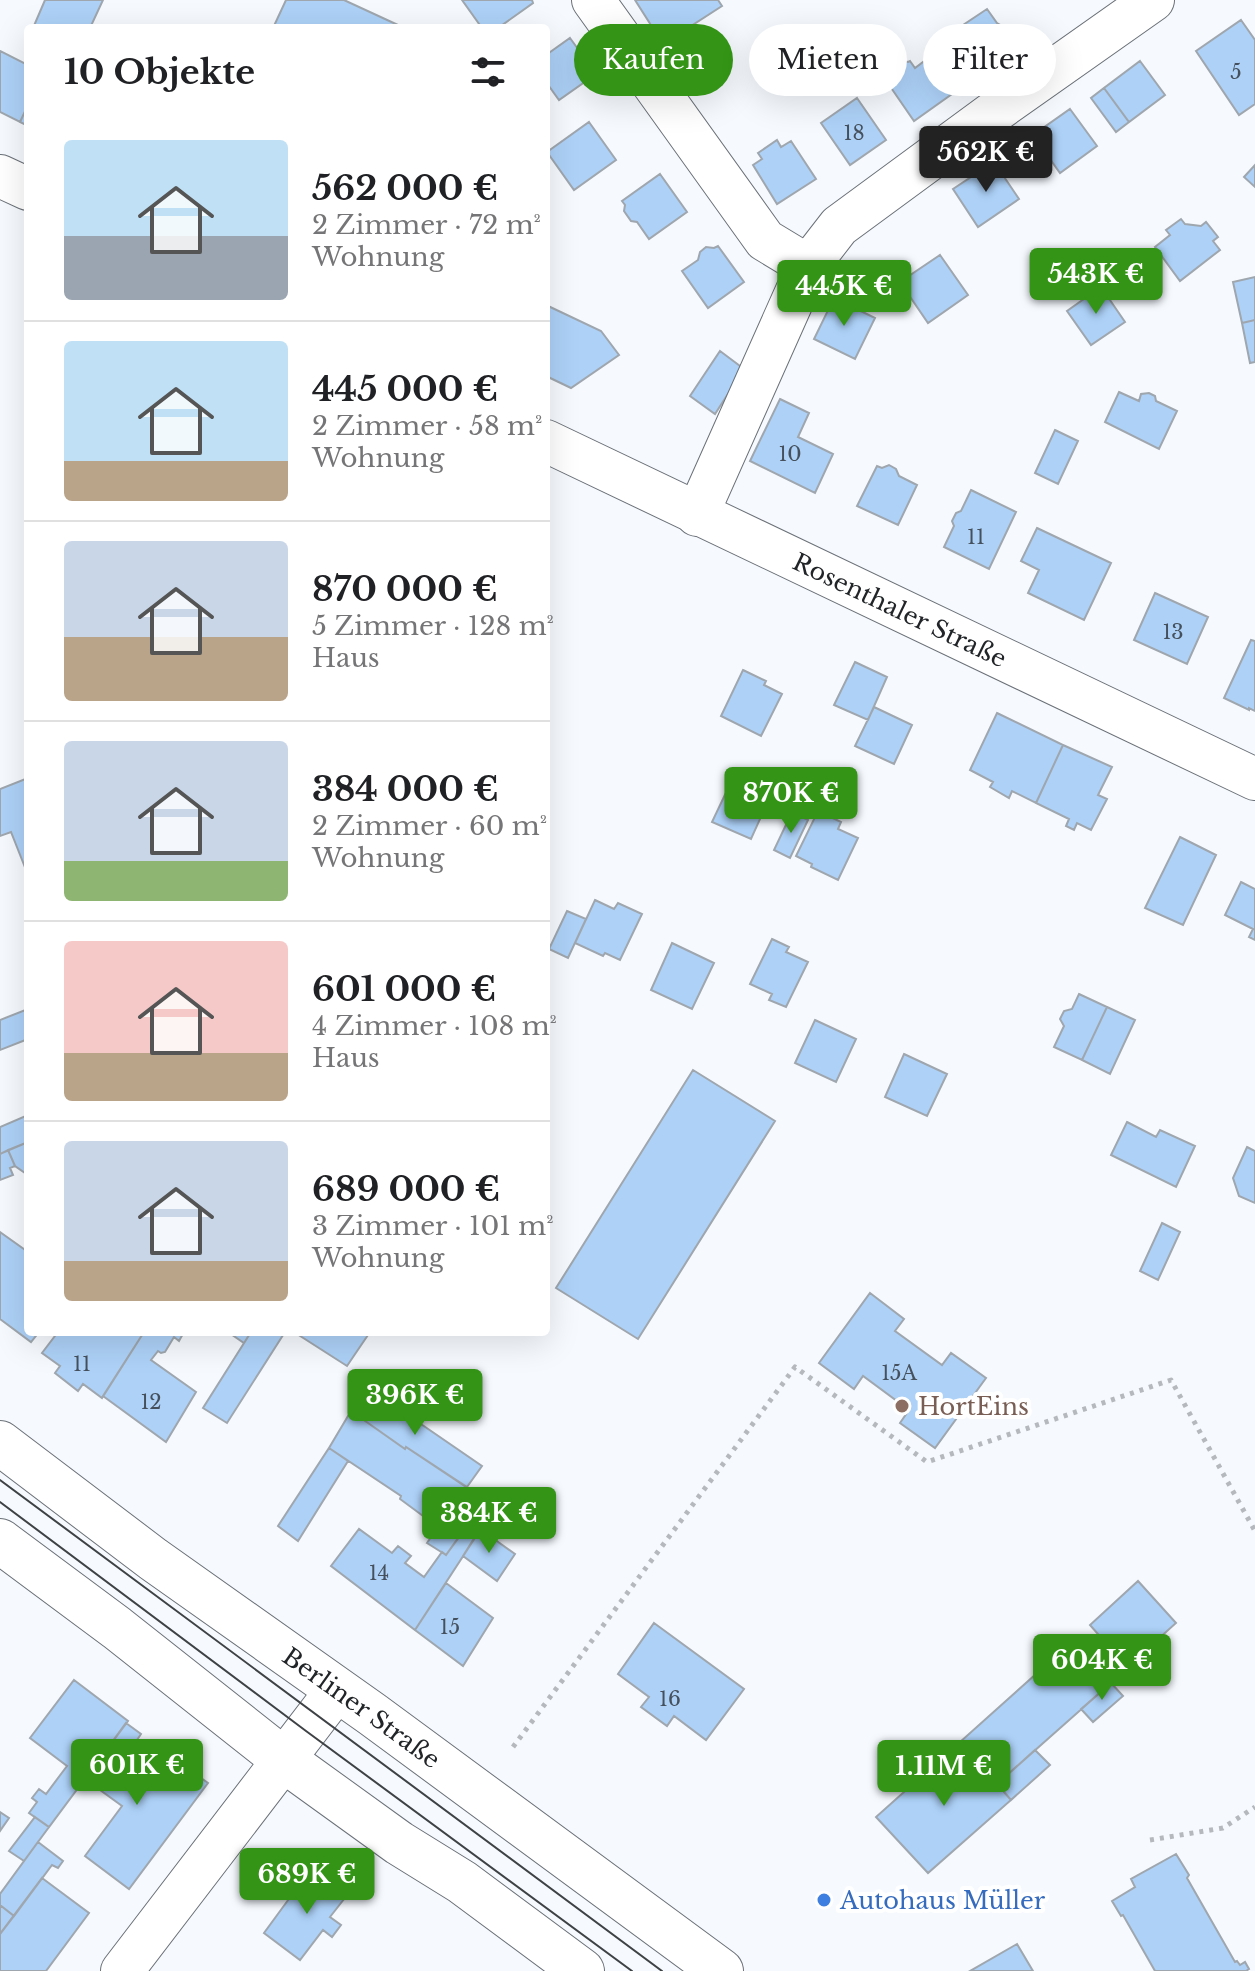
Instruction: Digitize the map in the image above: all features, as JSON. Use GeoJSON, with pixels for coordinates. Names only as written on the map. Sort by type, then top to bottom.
{"type":"FeatureCollection","features":[{"type":"Feature","properties":{"kind":"main road","name":"Berliner Straße"},"geometry":{"type":"LineString","coordinates":[[0,1443],[153,1559],[721,1971]]}},
{"type":"Feature","properties":{"kind":"main road"},"geometry":{"type":"LineString","coordinates":[[0,1541],[117,1628],[284,1760],[399,1843],[462,1882],[582,1971]]}},
{"type":"Feature","properties":{"kind":"street"},"geometry":{"type":"LineString","coordinates":[[593,0],[765,240],[808,266]]}},
{"type":"Feature","properties":{"kind":"street"},"geometry":{"type":"LineString","coordinates":[[697,515],[808,266],[839,226],[1153,0]]}},
{"type":"Feature","properties":{"kind":"street"},"geometry":{"type":"LineString","coordinates":[[0,176],[24,187]]}},
{"type":"Feature","properties":{"kind":"street","name":"Rosenthaler Straße"},"geometry":{"type":"LineString","coordinates":[[550,443],[1255,779]]}},
{"type":"Feature","properties":{"kind":"street"},"geometry":{"type":"LineString","coordinates":[[122,1971],[337,1690]]}},
{"type":"Feature","properties":{"kind":"path"},"geometry":{"type":"LineString","coordinates":[[513,1747],[795,1367],[927,1462],[1171,1380],[1255,1531]]}},
{"type":"Feature","properties":{"kind":"path"},"geometry":{"type":"LineString","coordinates":[[1150,1840],[1223,1828],[1255,1807]]}},
{"type":"Feature","properties":{"kind":"building"},"geometry":{"type":"Polygon","coordinates":[[[45,0],[103,0],[92,24],[35,24],[45,0]]]}},
{"type":"Feature","properties":{"kind":"building"},"geometry":{"type":"Polygon","coordinates":[[[286,0],[344,0],[396,24],[275,24],[286,0]]]}},
{"type":"Feature","properties":{"kind":"building"},"geometry":{"type":"Polygon","coordinates":[[[462,0],[532,0],[533,3],[504,24],[479,24],[462,0]]]}},
{"type":"Feature","properties":{"kind":"building"},"geometry":{"type":"Polygon","coordinates":[[[635,0],[718,0],[722,6],[694,24],[650,24],[635,0]]]}},
{"type":"Feature","properties":{"kind":"building"},"geometry":{"type":"Polygon","coordinates":[[[987,9],[999,24],[964,24],[987,9]]]}},
{"type":"Feature","properties":{"kind":"building"},"geometry":{"type":"Polygon","coordinates":[[[1241,20],[1255,40],[1255,104],[1239,115],[1196,51],[1241,20]]]}},
{"type":"Feature","properties":{"kind":"building"},"geometry":{"type":"Polygon","coordinates":[[[570,38],[574,44],[574,89],[559,100],[550,88],[550,52],[570,38]]]}},
{"type":"Feature","properties":{"kind":"building"},"geometry":{"type":"Polygon","coordinates":[[[0,51],[24,63],[24,114],[20,122],[0,112],[0,51]]]}},
{"type":"Feature","properties":{"kind":"building"},"geometry":{"type":"Polygon","coordinates":[[[910,61],[915,68],[923,62],[923,96],[949,96],[914,121],[897,96],[907,96],[907,62],[910,61]]]}},
{"type":"Feature","properties":{"kind":"building"},"geometry":{"type":"Polygon","coordinates":[[[1140,61],[1165,95],[1129,122],[1104,88],[1140,61]]]}},
{"type":"Feature","properties":{"kind":"building"},"geometry":{"type":"Polygon","coordinates":[[[1104,88],[1129,122],[1116,132],[1091,98],[1104,88]]]}},
{"type":"Feature","properties":{"kind":"building"},"geometry":{"type":"Polygon","coordinates":[[[857,98],[886,140],[850,165],[821,123],[857,98]]]}},
{"type":"Feature","properties":{"kind":"building"},"geometry":{"type":"Polygon","coordinates":[[[1070,109],[1097,146],[1060,173],[1033,135],[1070,109]]]}},
{"type":"Feature","properties":{"kind":"building"},"geometry":{"type":"Polygon","coordinates":[[[589,122],[616,160],[574,190],[550,156],[550,150],[589,122]]]}},
{"type":"Feature","properties":{"kind":"building"},"geometry":{"type":"Polygon","coordinates":[[[777,140],[781,147],[791,141],[816,179],[777,204],[753,165],[762,159],[758,153],[777,140]]]}},
{"type":"Feature","properties":{"kind":"building"},"geometry":{"type":"Polygon","coordinates":[[[994,162],[1019,199],[978,227],[953,189],[994,162]]]}},
{"type":"Feature","properties":{"kind":"building"},"geometry":{"type":"Polygon","coordinates":[[[1255,165],[1255,187],[1244,177],[1255,165]]]}},
{"type":"Feature","properties":{"kind":"building"},"geometry":{"type":"Polygon","coordinates":[[[660,174],[687,212],[649,239],[637,222],[631,221],[622,201],[660,174]]]}},
{"type":"Feature","properties":{"kind":"building"},"geometry":{"type":"Polygon","coordinates":[[[1181,219],[1185,224],[1201,226],[1206,222],[1218,237],[1213,241],[1220,250],[1180,281],[1155,247],[1170,235],[1166,230],[1181,219]]]}},
{"type":"Feature","properties":{"kind":"building"},"geometry":{"type":"Polygon","coordinates":[[[718,246],[744,282],[708,308],[682,271],[698,260],[700,252],[706,247],[718,246]]]}},
{"type":"Feature","properties":{"kind":"building"},"geometry":{"type":"Polygon","coordinates":[[[940,255],[968,295],[928,323],[900,282],[940,255]]]}},
{"type":"Feature","properties":{"kind":"building"},"geometry":{"type":"Polygon","coordinates":[[[1255,277],[1255,320],[1242,323],[1233,282],[1255,277]]]}},
{"type":"Feature","properties":{"kind":"building"},"geometry":{"type":"Polygon","coordinates":[[[1101,287],[1125,322],[1091,345],[1067,311],[1101,287]]]}},
{"type":"Feature","properties":{"kind":"building"},"geometry":{"type":"Polygon","coordinates":[[[834,298],[875,318],[855,359],[814,339],[834,298]]]}},
{"type":"Feature","properties":{"kind":"building"},"geometry":{"type":"Polygon","coordinates":[[[550,307],[601,331],[619,355],[571,388],[550,378],[550,307]]]}},
{"type":"Feature","properties":{"kind":"building"},"geometry":{"type":"Polygon","coordinates":[[[1255,320],[1255,362],[1250,363],[1242,323],[1255,320]]]}},
{"type":"Feature","properties":{"kind":"building"},"geometry":{"type":"Polygon","coordinates":[[[720,351],[744,369],[715,414],[690,396],[720,351]]]}},
{"type":"Feature","properties":{"kind":"building"},"geometry":{"type":"Polygon","coordinates":[[[1119,392],[1139,401],[1141,394],[1149,393],[1155,396],[1156,401],[1177,411],[1159,449],[1105,422],[1119,392]]]}},
{"type":"Feature","properties":{"kind":"building"},"geometry":{"type":"Polygon","coordinates":[[[780,399],[809,413],[798,437],[833,454],[815,493],[750,461],[780,399]]]}},
{"type":"Feature","properties":{"kind":"building"},"geometry":{"type":"Polygon","coordinates":[[[1055,430],[1078,441],[1058,484],[1035,473],[1055,430]]]}},
{"type":"Feature","properties":{"kind":"building"},"geometry":{"type":"Polygon","coordinates":[[[889,465],[896,469],[899,476],[917,485],[898,525],[857,506],[877,466],[882,468],[889,465]]]}},
{"type":"Feature","properties":{"kind":"building"},"geometry":{"type":"Polygon","coordinates":[[[971,490],[1016,512],[989,569],[944,547],[954,526],[952,521],[961,511],[971,490]]]}},
{"type":"Feature","properties":{"kind":"building"},"geometry":{"type":"Polygon","coordinates":[[[1037,528],[1111,563],[1084,620],[1028,593],[1039,570],[1021,561],[1037,528]]]}},
{"type":"Feature","properties":{"kind":"building"},"geometry":{"type":"Polygon","coordinates":[[[1155,593],[1208,617],[1187,664],[1134,640],[1155,593]]]}},
{"type":"Feature","properties":{"kind":"building"},"geometry":{"type":"Polygon","coordinates":[[[1251,640],[1255,641],[1255,711],[1224,698],[1251,640]]]}},
{"type":"Feature","properties":{"kind":"building"},"geometry":{"type":"Polygon","coordinates":[[[855,662],[887,677],[868,720],[834,705],[855,662]]]}},
{"type":"Feature","properties":{"kind":"building"},"geometry":{"type":"Polygon","coordinates":[[[743,670],[766,681],[764,685],[782,694],[761,736],[721,716],[743,670]]]}},
{"type":"Feature","properties":{"kind":"building"},"geometry":{"type":"Polygon","coordinates":[[[874,707],[912,725],[894,764],[855,746],[874,707]]]}},
{"type":"Feature","properties":{"kind":"building"},"geometry":{"type":"Polygon","coordinates":[[[997,713],[1063,745],[1036,803],[1012,791],[1009,798],[990,787],[993,782],[970,770],[997,713]]]}},
{"type":"Feature","properties":{"kind":"building"},"geometry":{"type":"Polygon","coordinates":[[[1063,745],[1112,767],[1098,795],[1107,799],[1091,830],[1077,823],[1074,830],[1066,826],[1069,819],[1036,803],[1063,745]]]}},
{"type":"Feature","properties":{"kind":"building"},"geometry":{"type":"Polygon","coordinates":[[[24,780],[24,865],[11,832],[0,836],[0,789],[24,780]]]}},
{"type":"Feature","properties":{"kind":"building"},"geometry":{"type":"Polygon","coordinates":[[[731,782],[769,799],[751,839],[712,822],[731,782]]]}},
{"type":"Feature","properties":{"kind":"building"},"geometry":{"type":"Polygon","coordinates":[[[818,811],[841,822],[838,829],[858,838],[838,880],[796,856],[818,811]]]}},
{"type":"Feature","properties":{"kind":"building"},"geometry":{"type":"Polygon","coordinates":[[[792,812],[808,820],[790,858],[774,850],[792,812]]]}},
{"type":"Feature","properties":{"kind":"building"},"geometry":{"type":"Polygon","coordinates":[[[1180,837],[1216,855],[1183,925],[1145,908],[1180,837]]]}},
{"type":"Feature","properties":{"kind":"building"},"geometry":{"type":"Polygon","coordinates":[[[1241,882],[1255,889],[1255,940],[1249,937],[1253,929],[1225,915],[1241,882]]]}},
{"type":"Feature","properties":{"kind":"building"},"geometry":{"type":"Polygon","coordinates":[[[595,900],[614,909],[618,903],[642,914],[620,960],[575,943],[595,900]]]}},
{"type":"Feature","properties":{"kind":"building"},"geometry":{"type":"Polygon","coordinates":[[[567,911],[586,919],[568,958],[550,947],[567,911]]]}},
{"type":"Feature","properties":{"kind":"building"},"geometry":{"type":"Polygon","coordinates":[[[772,939],[789,947],[786,952],[808,962],[786,1007],[769,1000],[772,994],[750,984],[772,939]]]}},
{"type":"Feature","properties":{"kind":"building"},"geometry":{"type":"Polygon","coordinates":[[[672,943],[714,963],[692,1009],[651,990],[672,943]]]}},
{"type":"Feature","properties":{"kind":"building"},"geometry":{"type":"Polygon","coordinates":[[[1079,994],[1107,1007],[1082,1060],[1054,1047],[1064,1026],[1060,1019],[1064,1011],[1072,1009],[1079,994]]]}},
{"type":"Feature","properties":{"kind":"building"},"geometry":{"type":"Polygon","coordinates":[[[1107,1007],[1135,1020],[1110,1074],[1082,1060],[1107,1007]]]}},
{"type":"Feature","properties":{"kind":"building"},"geometry":{"type":"Polygon","coordinates":[[[24,1011],[24,1041],[0,1050],[0,1020],[24,1011]]]}},
{"type":"Feature","properties":{"kind":"building"},"geometry":{"type":"Polygon","coordinates":[[[815,1020],[856,1039],[836,1082],[795,1063],[815,1020]]]}},
{"type":"Feature","properties":{"kind":"building"},"geometry":{"type":"Polygon","coordinates":[[[904,1054],[947,1074],[927,1116],[885,1097],[904,1054]]]}},
{"type":"Feature","properties":{"kind":"building"},"geometry":{"type":"Polygon","coordinates":[[[693,1070],[775,1121],[638,1339],[556,1288],[693,1070]]]}},
{"type":"Feature","properties":{"kind":"building"},"geometry":{"type":"Polygon","coordinates":[[[24,1117],[24,1144],[0,1154],[0,1127],[24,1117]]]}},
{"type":"Feature","properties":{"kind":"building"},"geometry":{"type":"Polygon","coordinates":[[[1127,1122],[1156,1137],[1160,1130],[1195,1146],[1176,1187],[1111,1155],[1127,1122]]]}},
{"type":"Feature","properties":{"kind":"building"},"geometry":{"type":"Polygon","coordinates":[[[24,1144],[24,1172],[15,1166],[8,1150],[24,1144]]]}},
{"type":"Feature","properties":{"kind":"building"},"geometry":{"type":"Polygon","coordinates":[[[1247,1147],[1255,1151],[1255,1203],[1239,1196],[1233,1178],[1247,1147]]]}},
{"type":"Feature","properties":{"kind":"building"},"geometry":{"type":"Polygon","coordinates":[[[8,1150],[15,1166],[10,1168],[13,1175],[0,1180],[0,1154],[8,1150]]]}},
{"type":"Feature","properties":{"kind":"building"},"geometry":{"type":"Polygon","coordinates":[[[1162,1223],[1180,1232],[1158,1280],[1140,1271],[1162,1223]]]}},
{"type":"Feature","properties":{"kind":"building"},"geometry":{"type":"Polygon","coordinates":[[[0,1232],[24,1249],[24,1336],[36,1336],[31,1342],[0,1319],[0,1232]]]}},
{"type":"Feature","properties":{"kind":"building"},"geometry":{"type":"Polygon","coordinates":[[[870,1293],[904,1319],[895,1331],[942,1365],[951,1353],[986,1378],[935,1448],[900,1423],[909,1410],[863,1376],[854,1389],[819,1363],[870,1293]]]}},
{"type":"Feature","properties":{"kind":"building"},"geometry":{"type":"Polygon","coordinates":[[[55,1336],[141,1336],[102,1398],[83,1384],[78,1391],[55,1373],[60,1366],[42,1353],[55,1336]]]}},
{"type":"Feature","properties":{"kind":"building"},"geometry":{"type":"Polygon","coordinates":[[[141,1336],[182,1336],[179,1341],[174,1337],[165,1352],[158,1351],[151,1360],[196,1392],[166,1442],[103,1396],[141,1336]]]}},
{"type":"Feature","properties":{"kind":"building"},"geometry":{"type":"Polygon","coordinates":[[[234,1336],[248,1336],[244,1343],[234,1336]]]}},
{"type":"Feature","properties":{"kind":"building"},"geometry":{"type":"Polygon","coordinates":[[[248,1336],[282,1336],[227,1423],[203,1408],[248,1336]]]}},
{"type":"Feature","properties":{"kind":"building"},"geometry":{"type":"Polygon","coordinates":[[[300,1336],[367,1336],[347,1366],[300,1336]]]}},
{"type":"Feature","properties":{"kind":"building"},"geometry":{"type":"Polygon","coordinates":[[[367,1387],[482,1466],[467,1487],[351,1411],[367,1387]]]}},
{"type":"Feature","properties":{"kind":"building"},"geometry":{"type":"Polygon","coordinates":[[[351,1411],[496,1507],[485,1521],[476,1514],[446,1555],[427,1543],[438,1527],[400,1499],[401,1496],[329,1448],[351,1411]]]}},
{"type":"Feature","properties":{"kind":"building"},"geometry":{"type":"Polygon","coordinates":[[[329,1448],[348,1461],[298,1541],[278,1526],[329,1448]]]}},
{"type":"Feature","properties":{"kind":"building"},"geometry":{"type":"Polygon","coordinates":[[[473,1517],[484,1524],[415,1630],[331,1566],[359,1529],[392,1553],[398,1546],[411,1556],[405,1563],[424,1577],[442,1552],[446,1555],[473,1517]]]}},
{"type":"Feature","properties":{"kind":"building"},"geometry":{"type":"Polygon","coordinates":[[[480,1529],[515,1554],[497,1581],[463,1556],[480,1529]]]}},
{"type":"Feature","properties":{"kind":"building"},"geometry":{"type":"Polygon","coordinates":[[[1138,1581],[1176,1623],[1127,1667],[1090,1625],[1138,1581]]]}},
{"type":"Feature","properties":{"kind":"building"},"geometry":{"type":"Polygon","coordinates":[[[446,1583],[493,1618],[463,1666],[415,1630],[446,1583]]]}},
{"type":"Feature","properties":{"kind":"building"},"geometry":{"type":"Polygon","coordinates":[[[654,1623],[744,1689],[706,1740],[674,1716],[667,1726],[641,1707],[649,1697],[618,1674],[654,1623]]]}},
{"type":"Feature","properties":{"kind":"building"},"geometry":{"type":"Polygon","coordinates":[[[1074,1640],[1111,1683],[997,1784],[960,1742],[1074,1640]]]}},
{"type":"Feature","properties":{"kind":"building"},"geometry":{"type":"Polygon","coordinates":[[[74,1680],[128,1721],[49,1827],[29,1813],[37,1802],[32,1798],[39,1789],[46,1794],[67,1766],[30,1738],[74,1680]]]}},
{"type":"Feature","properties":{"kind":"building"},"geometry":{"type":"Polygon","coordinates":[[[1111,1683],[1123,1696],[1093,1722],[1081,1709],[1111,1683]]]}},
{"type":"Feature","properties":{"kind":"building"},"geometry":{"type":"Polygon","coordinates":[[[126,1723],[141,1734],[137,1740],[150,1750],[140,1764],[165,1783],[175,1769],[189,1779],[194,1773],[208,1783],[129,1889],[85,1856],[122,1806],[85,1779],[126,1723]]]}},
{"type":"Feature","properties":{"kind":"building"},"geometry":{"type":"Polygon","coordinates":[[[960,1742],[1011,1800],[928,1873],[876,1817],[960,1742]]]}},
{"type":"Feature","properties":{"kind":"building"},"geometry":{"type":"Polygon","coordinates":[[[1035,1750],[1050,1765],[1011,1800],[997,1784],[1035,1750]]]}},
{"type":"Feature","properties":{"kind":"building"},"geometry":{"type":"Polygon","coordinates":[[[0,1812],[9,1818],[0,1831],[0,1812]]]}},
{"type":"Feature","properties":{"kind":"building"},"geometry":{"type":"Polygon","coordinates":[[[35,1817],[49,1827],[24,1861],[9,1851],[35,1817]]]}},
{"type":"Feature","properties":{"kind":"building"},"geometry":{"type":"Polygon","coordinates":[[[38,1842],[63,1861],[58,1868],[52,1865],[14,1916],[0,1905],[0,1894],[38,1842]]]}},
{"type":"Feature","properties":{"kind":"building"},"geometry":{"type":"Polygon","coordinates":[[[1176,1854],[1235,1962],[1240,1965],[1245,1962],[1249,1969],[1246,1971],[1155,1971],[1112,1901],[1135,1887],[1131,1879],[1176,1854]]]}},
{"type":"Feature","properties":{"kind":"building"},"geometry":{"type":"Polygon","coordinates":[[[317,1871],[348,1894],[330,1917],[341,1925],[332,1937],[323,1930],[300,1960],[264,1933],[294,1892],[299,1895],[317,1871]]]}},
{"type":"Feature","properties":{"kind":"building"},"geometry":{"type":"Polygon","coordinates":[[[42,1878],[89,1913],[46,1971],[0,1971],[0,1934],[42,1878]]]}},
{"type":"Feature","properties":{"kind":"building"},"geometry":{"type":"Polygon","coordinates":[[[0,1905],[14,1916],[0,1934],[0,1905]]]}},
{"type":"Feature","properties":{"kind":"building"},"geometry":{"type":"Polygon","coordinates":[[[1017,1944],[1033,1971],[970,1971],[1017,1944]]]}},
{"type":"Feature","properties":{"kind":"tram line"},"geometry":{"type":"LineString","coordinates":[[0,1480],[662,1971]]}},
{"type":"Feature","properties":{"kind":"tram line"},"geometry":{"type":"LineString","coordinates":[[0,1502],[632,1971]]}},
{"type":"Feature","properties":{"kind":"place","name":"HortEins"},"geometry":{"type":"Point","coordinates":[902,1406]}},
{"type":"Feature","properties":{"kind":"place","name":"Autohaus Müller"},"geometry":{"type":"Point","coordinates":[824,1900]}}]}
